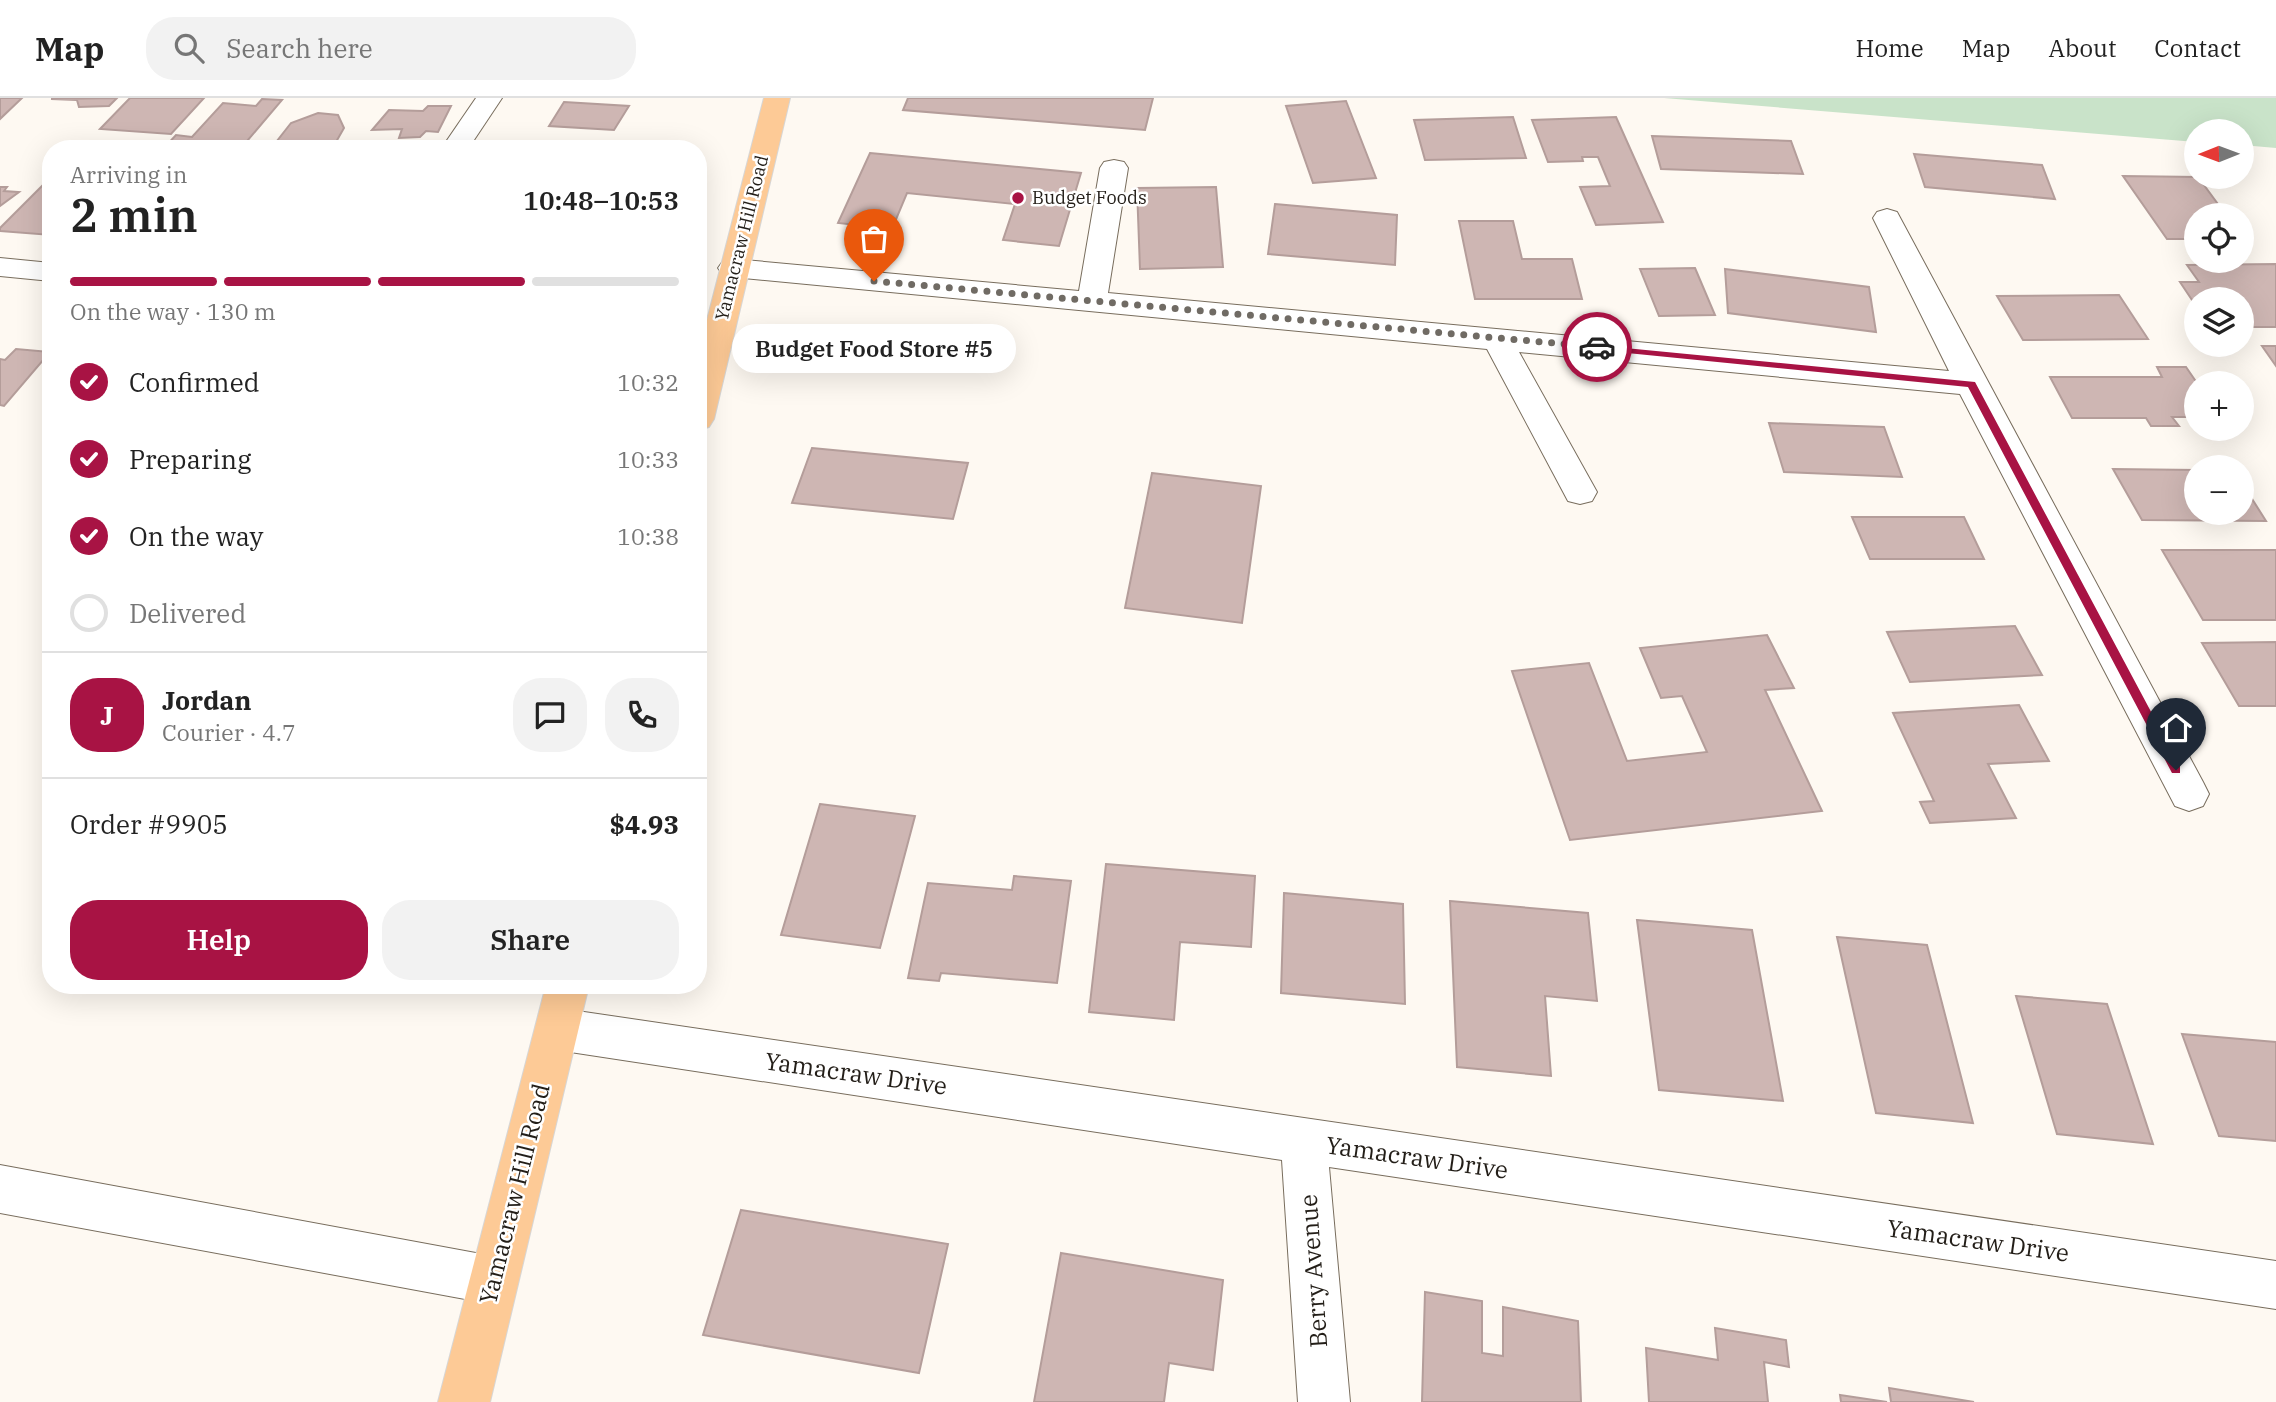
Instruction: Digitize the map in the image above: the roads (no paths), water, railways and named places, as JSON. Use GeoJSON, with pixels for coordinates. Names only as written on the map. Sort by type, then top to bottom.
{"type":"FeatureCollection","features":[{"type":"Feature","properties":{"kind":"main road","name":"Yamacraw Hill Road"},"geometry":{"type":"LineString","coordinates":[[707,380],[777,98]]}},
{"type":"Feature","properties":{"kind":"main road","name":"Yamacraw Hill Road"},"geometry":{"type":"LineString","coordinates":[[464,1402],[492,1280],[566,994]]}},
{"type":"Feature","properties":{"kind":"street"},"geometry":{"type":"LineString","coordinates":[[460,140],[489,98]]}},
{"type":"Feature","properties":{"kind":"street"},"geometry":{"type":"LineString","coordinates":[[1092,301],[1114,168]]}},
{"type":"Feature","properties":{"kind":"street"},"geometry":{"type":"LineString","coordinates":[[1887,218],[2189,794]]}},
{"type":"Feature","properties":{"kind":"street"},"geometry":{"type":"LineString","coordinates":[[0,267],[42,271]]}},
{"type":"Feature","properties":{"kind":"street"},"geometry":{"type":"LineString","coordinates":[[733,268],[1972,384]]}},
{"type":"Feature","properties":{"kind":"street"},"geometry":{"type":"LineString","coordinates":[[1496,338],[1580,492]]}},
{"type":"Feature","properties":{"kind":"street","name":"Yamacraw Drive"},"geometry":{"type":"LineString","coordinates":[[557,1030],[2276,1285]]}},
{"type":"Feature","properties":{"kind":"street","name":"Berry Avenue"},"geometry":{"type":"LineString","coordinates":[[1304,1141],[1324,1402]]}},
{"type":"Feature","properties":{"kind":"street"},"geometry":{"type":"LineString","coordinates":[[0,1189],[492,1280]]}},
{"type":"Feature","properties":{"kind":"place","name":"Budget Foods"},"geometry":{"type":"Point","coordinates":[1018,198]}},
{"type":"Feature","properties":{"kind":"place","name":"Budget Food Store #5"},"geometry":{"type":"Point","coordinates":[874,281]}}]}
